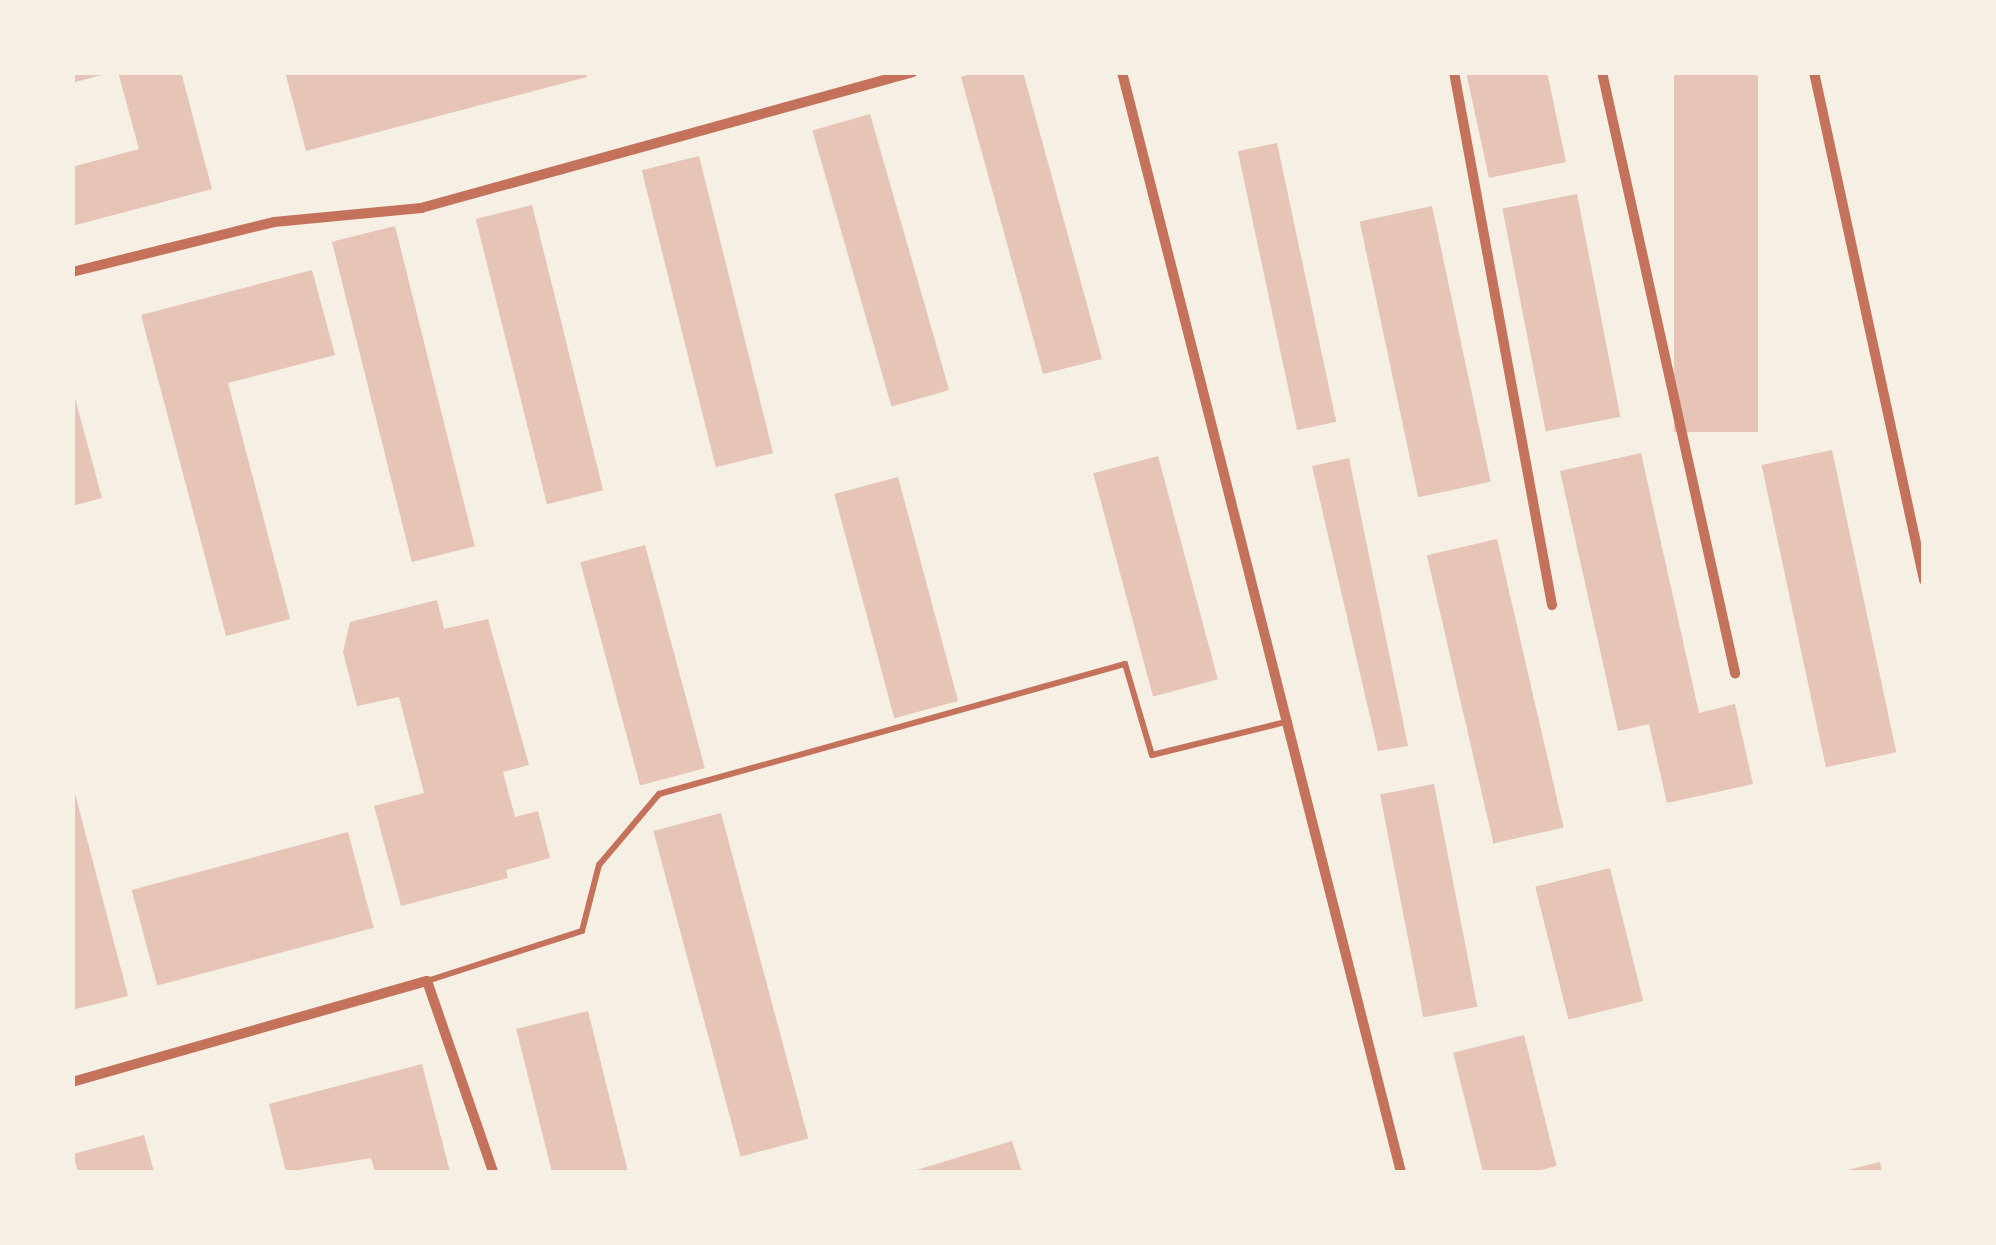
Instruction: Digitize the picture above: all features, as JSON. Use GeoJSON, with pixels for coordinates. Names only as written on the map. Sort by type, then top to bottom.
{"type":"FeatureCollection","features":[{"type":"Feature","properties":{"kind":"street"},"geometry":{"type":"LineString","coordinates":[[72,272],[274,222],[421,208],[912,72]]}},
{"type":"Feature","properties":{"kind":"street"},"geometry":{"type":"LineString","coordinates":[[1122,72],[1290,721],[1401,1172]]}},
{"type":"Feature","properties":{"kind":"street"},"geometry":{"type":"LineString","coordinates":[[1454,72],[1552,605]]}},
{"type":"Feature","properties":{"kind":"street"},"geometry":{"type":"LineString","coordinates":[[1602,72],[1736,673]]}},
{"type":"Feature","properties":{"kind":"street"},"geometry":{"type":"LineString","coordinates":[[1814,72],[1924,580]]}},
{"type":"Feature","properties":{"kind":"street"},"geometry":{"type":"LineString","coordinates":[[72,1082],[427,981],[493,1172]]}},
{"type":"Feature","properties":{"kind":"lane"},"geometry":{"type":"LineString","coordinates":[[427,981],[582,930],[599,865],[659,794],[1125,664],[1152,755],[1290,721]]}},
{"type":"Feature","properties":{"kind":"building"},"geometry":{"type":"Polygon","coordinates":[[[72,72],[105,72],[105,74],[72,83],[72,72]]]}},
{"type":"Feature","properties":{"kind":"building"},"geometry":{"type":"Polygon","coordinates":[[[118,72],[181,72],[212,189],[72,226],[72,167],[139,149],[118,72]]]}},
{"type":"Feature","properties":{"kind":"building"},"geometry":{"type":"Polygon","coordinates":[[[285,72],[586,72],[587,77],[306,151],[285,72]]]}},
{"type":"Feature","properties":{"kind":"building"},"geometry":{"type":"Polygon","coordinates":[[[977,72],[1023,72],[1102,359],[1043,374],[961,77],[977,72]]]}},
{"type":"Feature","properties":{"kind":"building"},"geometry":{"type":"Polygon","coordinates":[[[1466,72],[1547,72],[1566,162],[1489,178],[1466,72]]]}},
{"type":"Feature","properties":{"kind":"building"},"geometry":{"type":"Polygon","coordinates":[[[1674,72],[1758,72],[1758,432],[1674,432],[1674,72]]]}},
{"type":"Feature","properties":{"kind":"building"},"geometry":{"type":"Polygon","coordinates":[[[870,114],[949,390],[891,406],[812,131],[870,114]]]}},
{"type":"Feature","properties":{"kind":"building"},"geometry":{"type":"Polygon","coordinates":[[[1277,143],[1336,422],[1297,430],[1238,151],[1277,143]]]}},
{"type":"Feature","properties":{"kind":"building"},"geometry":{"type":"Polygon","coordinates":[[[699,156],[773,453],[716,467],[642,170],[699,156]]]}},
{"type":"Feature","properties":{"kind":"building"},"geometry":{"type":"Polygon","coordinates":[[[1577,194],[1620,417],[1546,431],[1502,209],[1577,194]]]}},
{"type":"Feature","properties":{"kind":"building"},"geometry":{"type":"Polygon","coordinates":[[[532,205],[603,490],[547,504],[476,219],[532,205]]]}},
{"type":"Feature","properties":{"kind":"building"},"geometry":{"type":"Polygon","coordinates":[[[1432,206],[1491,482],[1418,497],[1360,221],[1432,206]]]}},
{"type":"Feature","properties":{"kind":"building"},"geometry":{"type":"Polygon","coordinates":[[[395,226],[475,546],[412,562],[332,242],[395,226]]]}},
{"type":"Feature","properties":{"kind":"building"},"geometry":{"type":"Polygon","coordinates":[[[312,270],[335,355],[228,383],[290,619],[226,636],[141,315],[312,270]]]}},
{"type":"Feature","properties":{"kind":"building"},"geometry":{"type":"Polygon","coordinates":[[[72,387],[102,498],[72,506],[72,387]]]}},
{"type":"Feature","properties":{"kind":"building"},"geometry":{"type":"Polygon","coordinates":[[[1832,450],[1896,752],[1826,767],[1762,465],[1832,450]]]}},
{"type":"Feature","properties":{"kind":"building"},"geometry":{"type":"Polygon","coordinates":[[[1641,453],[1699,713],[1735,704],[1753,784],[1667,803],[1649,724],[1618,731],[1560,471],[1641,453]]]}},
{"type":"Feature","properties":{"kind":"building"},"geometry":{"type":"Polygon","coordinates":[[[1158,456],[1218,679],[1153,696],[1093,473],[1158,456]]]}},
{"type":"Feature","properties":{"kind":"building"},"geometry":{"type":"Polygon","coordinates":[[[1349,458],[1408,746],[1378,751],[1312,466],[1349,458]]]}},
{"type":"Feature","properties":{"kind":"building"},"geometry":{"type":"Polygon","coordinates":[[[898,477],[958,701],[894,718],[834,494],[898,477]]]}},
{"type":"Feature","properties":{"kind":"building"},"geometry":{"type":"Polygon","coordinates":[[[1497,539],[1564,827],[1493,844],[1427,555],[1497,539]]]}},
{"type":"Feature","properties":{"kind":"building"},"geometry":{"type":"Polygon","coordinates":[[[645,545],[705,768],[640,785],[580,562],[645,545]]]}},
{"type":"Feature","properties":{"kind":"building"},"geometry":{"type":"Polygon","coordinates":[[[437,600],[444,629],[488,619],[529,765],[503,772],[515,817],[538,811],[550,858],[506,870],[508,878],[401,906],[374,806],[424,793],[399,697],[357,706],[343,652],[350,622],[437,600]]]}},
{"type":"Feature","properties":{"kind":"building"},"geometry":{"type":"Polygon","coordinates":[[[72,782],[128,996],[72,1010],[72,782]]]}},
{"type":"Feature","properties":{"kind":"building"},"geometry":{"type":"Polygon","coordinates":[[[1434,784],[1477,1007],[1423,1017],[1380,794],[1434,784]]]}},
{"type":"Feature","properties":{"kind":"building"},"geometry":{"type":"Polygon","coordinates":[[[721,813],[808,1139],[741,1157],[653,831],[721,813]]]}},
{"type":"Feature","properties":{"kind":"building"},"geometry":{"type":"Polygon","coordinates":[[[348,832],[374,928],[157,986],[132,890],[348,832]]]}},
{"type":"Feature","properties":{"kind":"building"},"geometry":{"type":"Polygon","coordinates":[[[1610,868],[1643,1001],[1568,1020],[1535,887],[1610,868]]]}},
{"type":"Feature","properties":{"kind":"building"},"geometry":{"type":"Polygon","coordinates":[[[588,1011],[628,1172],[552,1172],[516,1029],[588,1011]]]}},
{"type":"Feature","properties":{"kind":"building"},"geometry":{"type":"Polygon","coordinates":[[[1524,1035],[1557,1166],[1533,1172],[1483,1172],[1453,1053],[1524,1035]]]}},
{"type":"Feature","properties":{"kind":"building"},"geometry":{"type":"Polygon","coordinates":[[[422,1064],[450,1172],[375,1172],[371,1158],[286,1172],[269,1104],[422,1064]]]}},
{"type":"Feature","properties":{"kind":"building"},"geometry":{"type":"Polygon","coordinates":[[[144,1135],[154,1172],[78,1172],[73,1154],[144,1135]]]}},
{"type":"Feature","properties":{"kind":"building"},"geometry":{"type":"Polygon","coordinates":[[[1012,1141],[1022,1172],[910,1172],[1012,1141]]]}},
{"type":"Feature","properties":{"kind":"building"},"geometry":{"type":"Polygon","coordinates":[[[1880,1162],[1882,1172],[1843,1171],[1880,1162]]]}}]}
